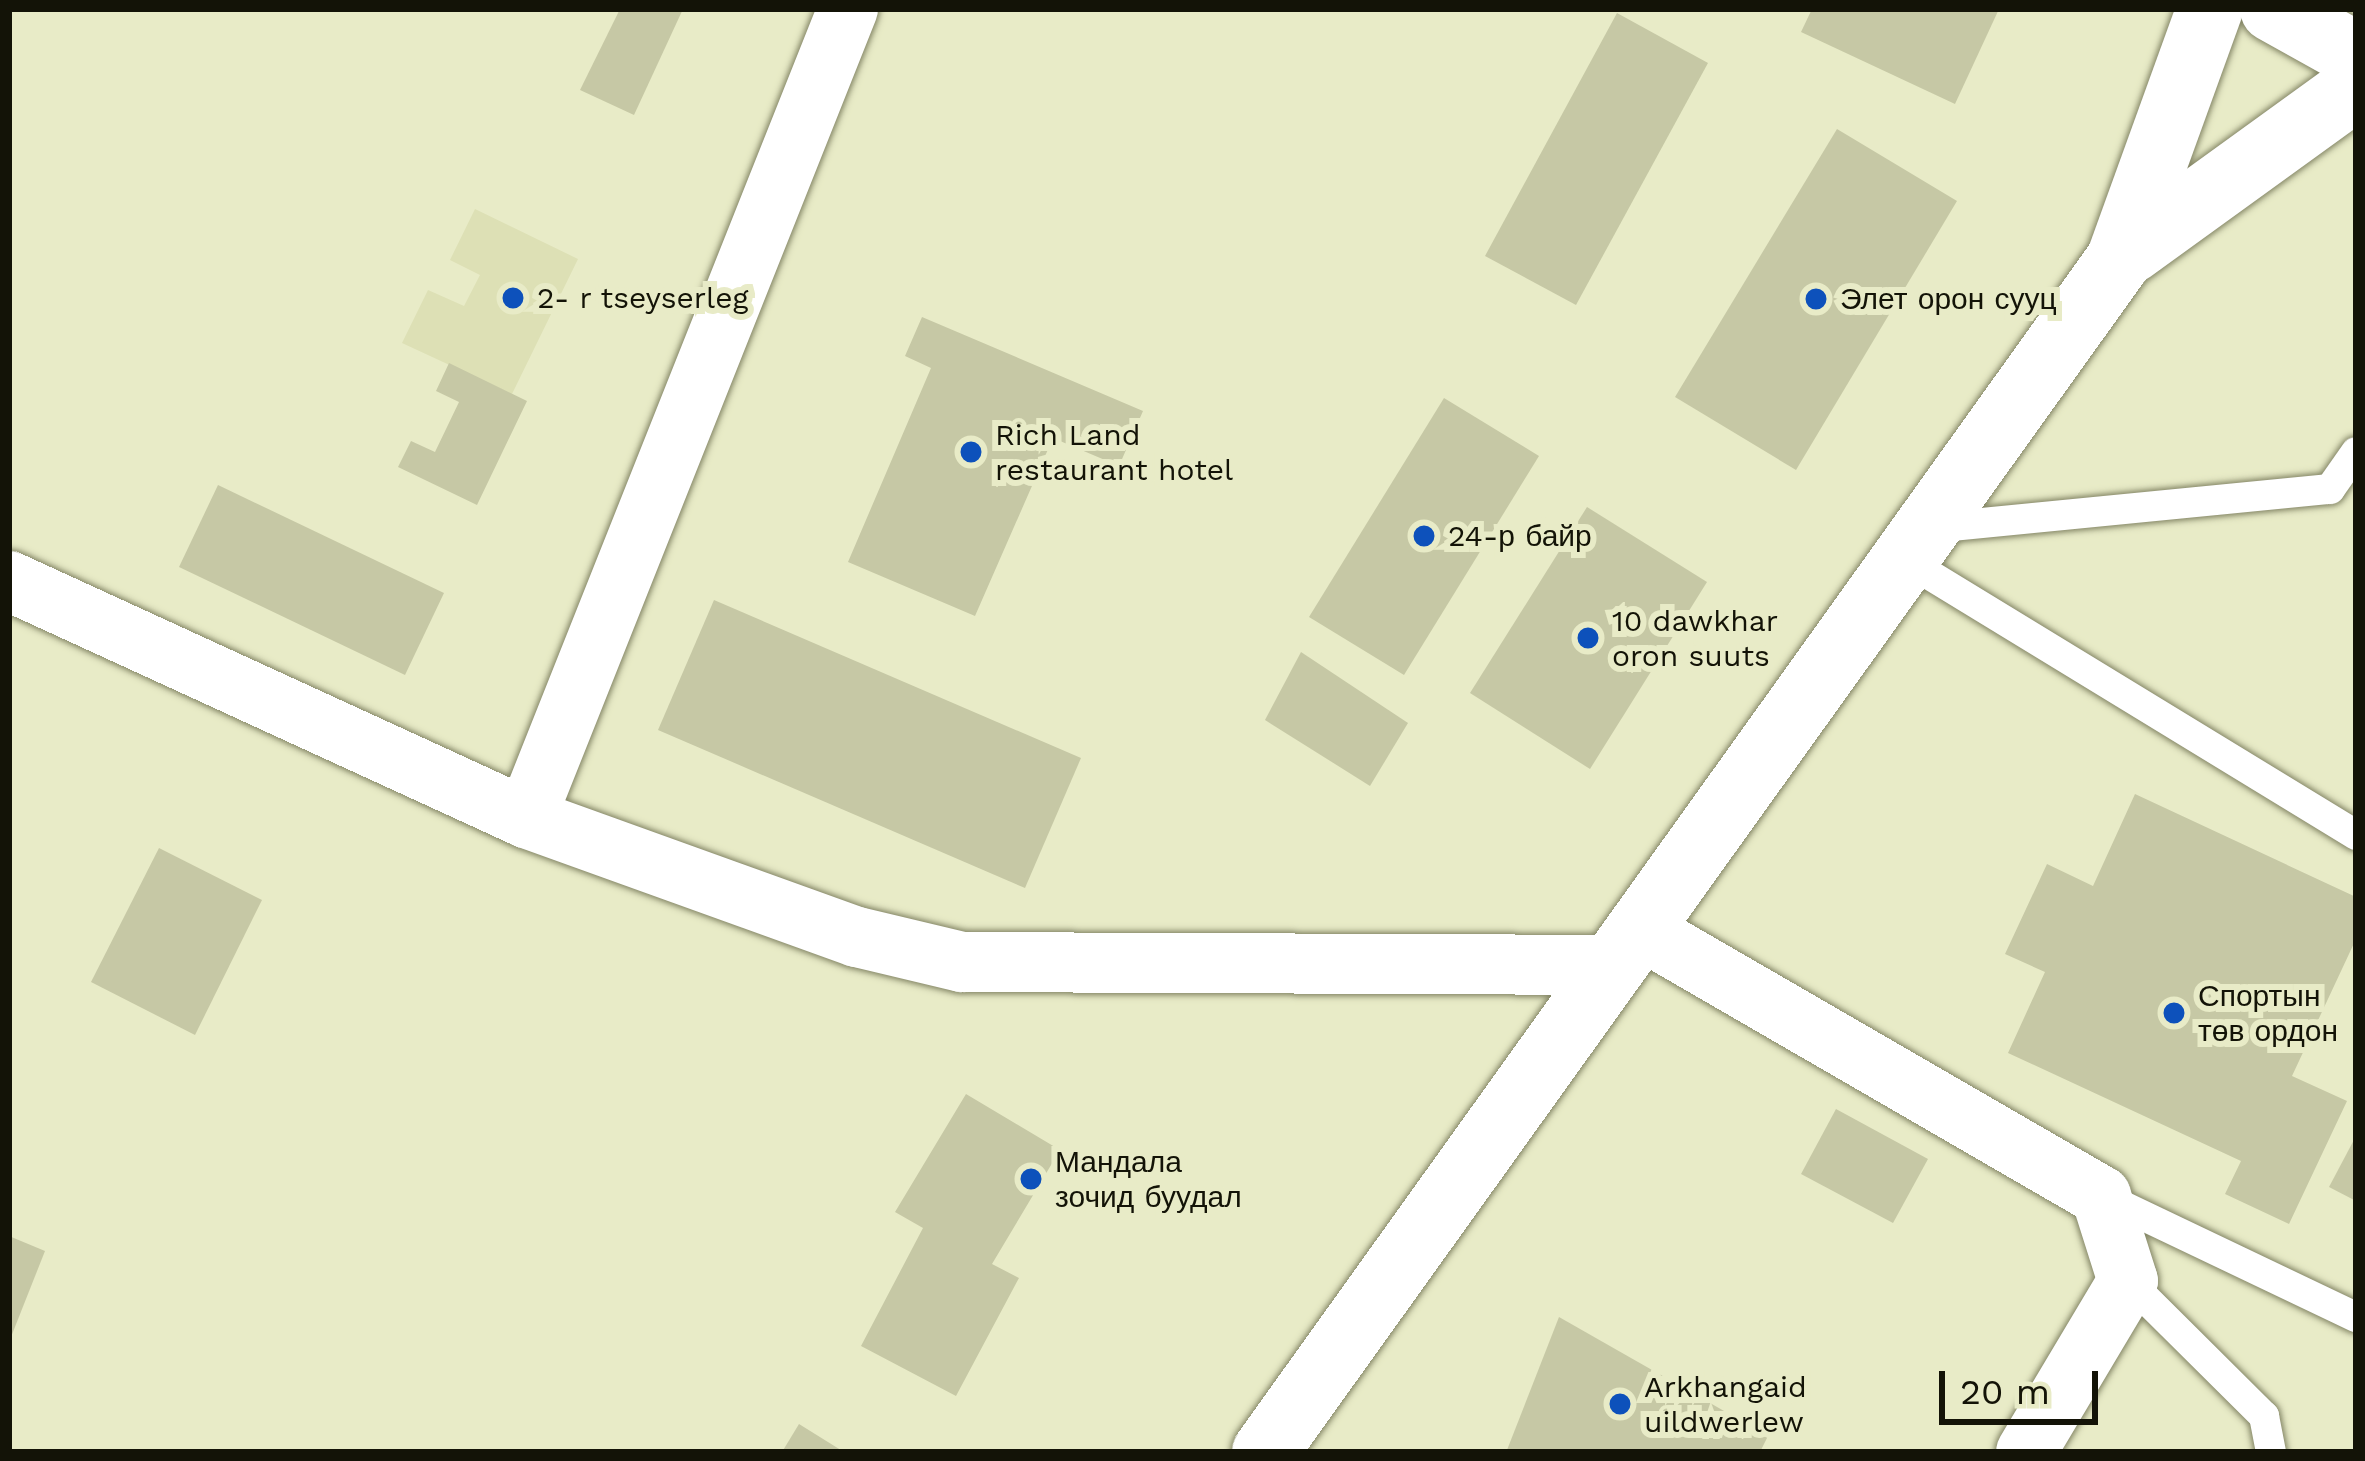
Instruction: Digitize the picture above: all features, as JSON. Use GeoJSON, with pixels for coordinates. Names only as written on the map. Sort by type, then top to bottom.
{"type":"FeatureCollection","features":[{"type":"Feature","properties":{"kind":"highway"},"geometry":{"type":"LineString","coordinates":[[1265,1452],[2119,260],[2210,9]]}},
{"type":"Feature","properties":{"kind":"highway"},"geometry":{"type":"LineString","coordinates":[[2273,9],[2356,55]]}},
{"type":"Feature","properties":{"kind":"highway"},"geometry":{"type":"LineString","coordinates":[[2119,260],[2356,87]]}},
{"type":"Feature","properties":{"kind":"street"},"geometry":{"type":"LineString","coordinates":[[526,818],[848,9]]}},
{"type":"Feature","properties":{"kind":"street"},"geometry":{"type":"LineString","coordinates":[[9,581],[526,818],[856,937],[962,962],[1624,947],[2101,1196],[2128,1281],[2026,1452]]}},
{"type":"Feature","properties":{"kind":"lane"},"geometry":{"type":"LineString","coordinates":[[1919,545],[2330,489],[2356,452]]}},
{"type":"Feature","properties":{"kind":"lane"},"geometry":{"type":"LineString","coordinates":[[1919,545],[2356,835]]}},
{"type":"Feature","properties":{"kind":"lane"},"geometry":{"type":"LineString","coordinates":[[2101,1196],[2356,1317]]}},
{"type":"Feature","properties":{"kind":"lane"},"geometry":{"type":"LineString","coordinates":[[2128,1281],[2264,1416],[2271,1452]]}},
{"type":"Feature","properties":{"kind":"shaded area","name":"2- r tseyserleg"},"geometry":{"type":"Polygon","coordinates":[[[475,209],[578,259],[512,394],[402,343],[428,290],[464,306],[480,275],[450,260],[475,209]]]}},
{"type":"Feature","properties":{"kind":"building"},"geometry":{"type":"Polygon","coordinates":[[[620,9],[683,9],[634,115],[580,90],[620,9]]]}},
{"type":"Feature","properties":{"kind":"building"},"geometry":{"type":"Polygon","coordinates":[[[1812,9],[1999,9],[1955,104],[1801,32],[1812,9]]]}},
{"type":"Feature","properties":{"kind":"building"},"geometry":{"type":"Polygon","coordinates":[[[1617,13],[1708,63],[1576,305],[1485,256],[1617,13]]]}},
{"type":"Feature","properties":{"kind":"building","name":"Элет орон сууц"},"geometry":{"type":"Polygon","coordinates":[[[1837,129],[1957,201],[1796,470],[1675,397],[1837,129]]]}},
{"type":"Feature","properties":{"kind":"building","name":"Rich Land restaurant hotel"},"geometry":{"type":"Polygon","coordinates":[[[922,317],[1143,411],[1119,466],[1053,438],[975,616],[848,562],[931,368],[905,356],[922,317]]]}},
{"type":"Feature","properties":{"kind":"building"},"geometry":{"type":"Polygon","coordinates":[[[449,363],[527,401],[477,505],[398,467],[411,441],[435,452],[459,402],[436,391],[449,363]]]}},
{"type":"Feature","properties":{"kind":"building","name":"24-р байр"},"geometry":{"type":"Polygon","coordinates":[[[1444,398],[1539,456],[1404,675],[1309,617],[1444,398]]]}},
{"type":"Feature","properties":{"kind":"building"},"geometry":{"type":"Polygon","coordinates":[[[218,485],[444,593],[405,675],[179,567],[218,485]]]}},
{"type":"Feature","properties":{"kind":"building","name":"10 dawkhar oron suuts"},"geometry":{"type":"Polygon","coordinates":[[[1587,507],[1707,582],[1590,769],[1470,693],[1587,507]]]}},
{"type":"Feature","properties":{"kind":"building"},"geometry":{"type":"Polygon","coordinates":[[[714,600],[1081,758],[1025,888],[658,730],[714,600]]]}},
{"type":"Feature","properties":{"kind":"building"},"geometry":{"type":"Polygon","coordinates":[[[1301,652],[1408,723],[1370,786],[1265,720],[1301,652]]]}},
{"type":"Feature","properties":{"kind":"building","name":"Спортын төв ордон"},"geometry":{"type":"Polygon","coordinates":[[[2135,794],[2356,897],[2356,939],[2292,1076],[2347,1101],[2289,1224],[2225,1194],[2241,1161],[2008,1053],[2045,972],[2005,954],[2047,864],[2093,886],[2135,794]]]}},
{"type":"Feature","properties":{"kind":"building"},"geometry":{"type":"Polygon","coordinates":[[[159,848],[262,900],[195,1035],[91,982],[159,848]]]}},
{"type":"Feature","properties":{"kind":"building"},"geometry":{"type":"Polygon","coordinates":[[[966,1094],[1060,1150],[992,1264],[1019,1278],[956,1396],[861,1346],[923,1228],[895,1212],[966,1094]]]}},
{"type":"Feature","properties":{"kind":"building"},"geometry":{"type":"Polygon","coordinates":[[[1836,1109],[1928,1159],[1893,1223],[1801,1174],[1836,1109]]]}},
{"type":"Feature","properties":{"kind":"building"},"geometry":{"type":"Polygon","coordinates":[[[2356,1136],[2356,1201],[2329,1187],[2356,1136]]]}},
{"type":"Feature","properties":{"kind":"building"},"geometry":{"type":"Polygon","coordinates":[[[9,1236],[45,1251],[9,1342],[9,1236]]]}},
{"type":"Feature","properties":{"kind":"building","name":"Arkhangaid uildwerlew"},"geometry":{"type":"Polygon","coordinates":[[[1559,1317],[1768,1436],[1760,1452],[1507,1450],[1559,1317]]]}},
{"type":"Feature","properties":{"kind":"building"},"geometry":{"type":"Polygon","coordinates":[[[799,1424],[844,1452],[782,1452],[799,1424]]]}},
{"type":"Feature","properties":{"kind":"place","name":"2- r tseyserleg"},"geometry":{"type":"Point","coordinates":[513,298]}},
{"type":"Feature","properties":{"kind":"place","name":"Элет орон сууц"},"geometry":{"type":"Point","coordinates":[1816,299]}},
{"type":"Feature","properties":{"kind":"place","name":"Rich Land restaurant hotel"},"geometry":{"type":"Point","coordinates":[971,452]}},
{"type":"Feature","properties":{"kind":"place","name":"24-р байр"},"geometry":{"type":"Point","coordinates":[1424,536]}},
{"type":"Feature","properties":{"kind":"place","name":"10 dawkhar oron suuts"},"geometry":{"type":"Point","coordinates":[1588,638]}},
{"type":"Feature","properties":{"kind":"place","name":"Спортын төв ордон"},"geometry":{"type":"Point","coordinates":[2174,1013]}},
{"type":"Feature","properties":{"kind":"place","name":"Мандала зочид буудал"},"geometry":{"type":"Point","coordinates":[1031,1179]}},
{"type":"Feature","properties":{"kind":"place","name":"Arkhangaid uildwerlew"},"geometry":{"type":"Point","coordinates":[1620,1404]}}]}
